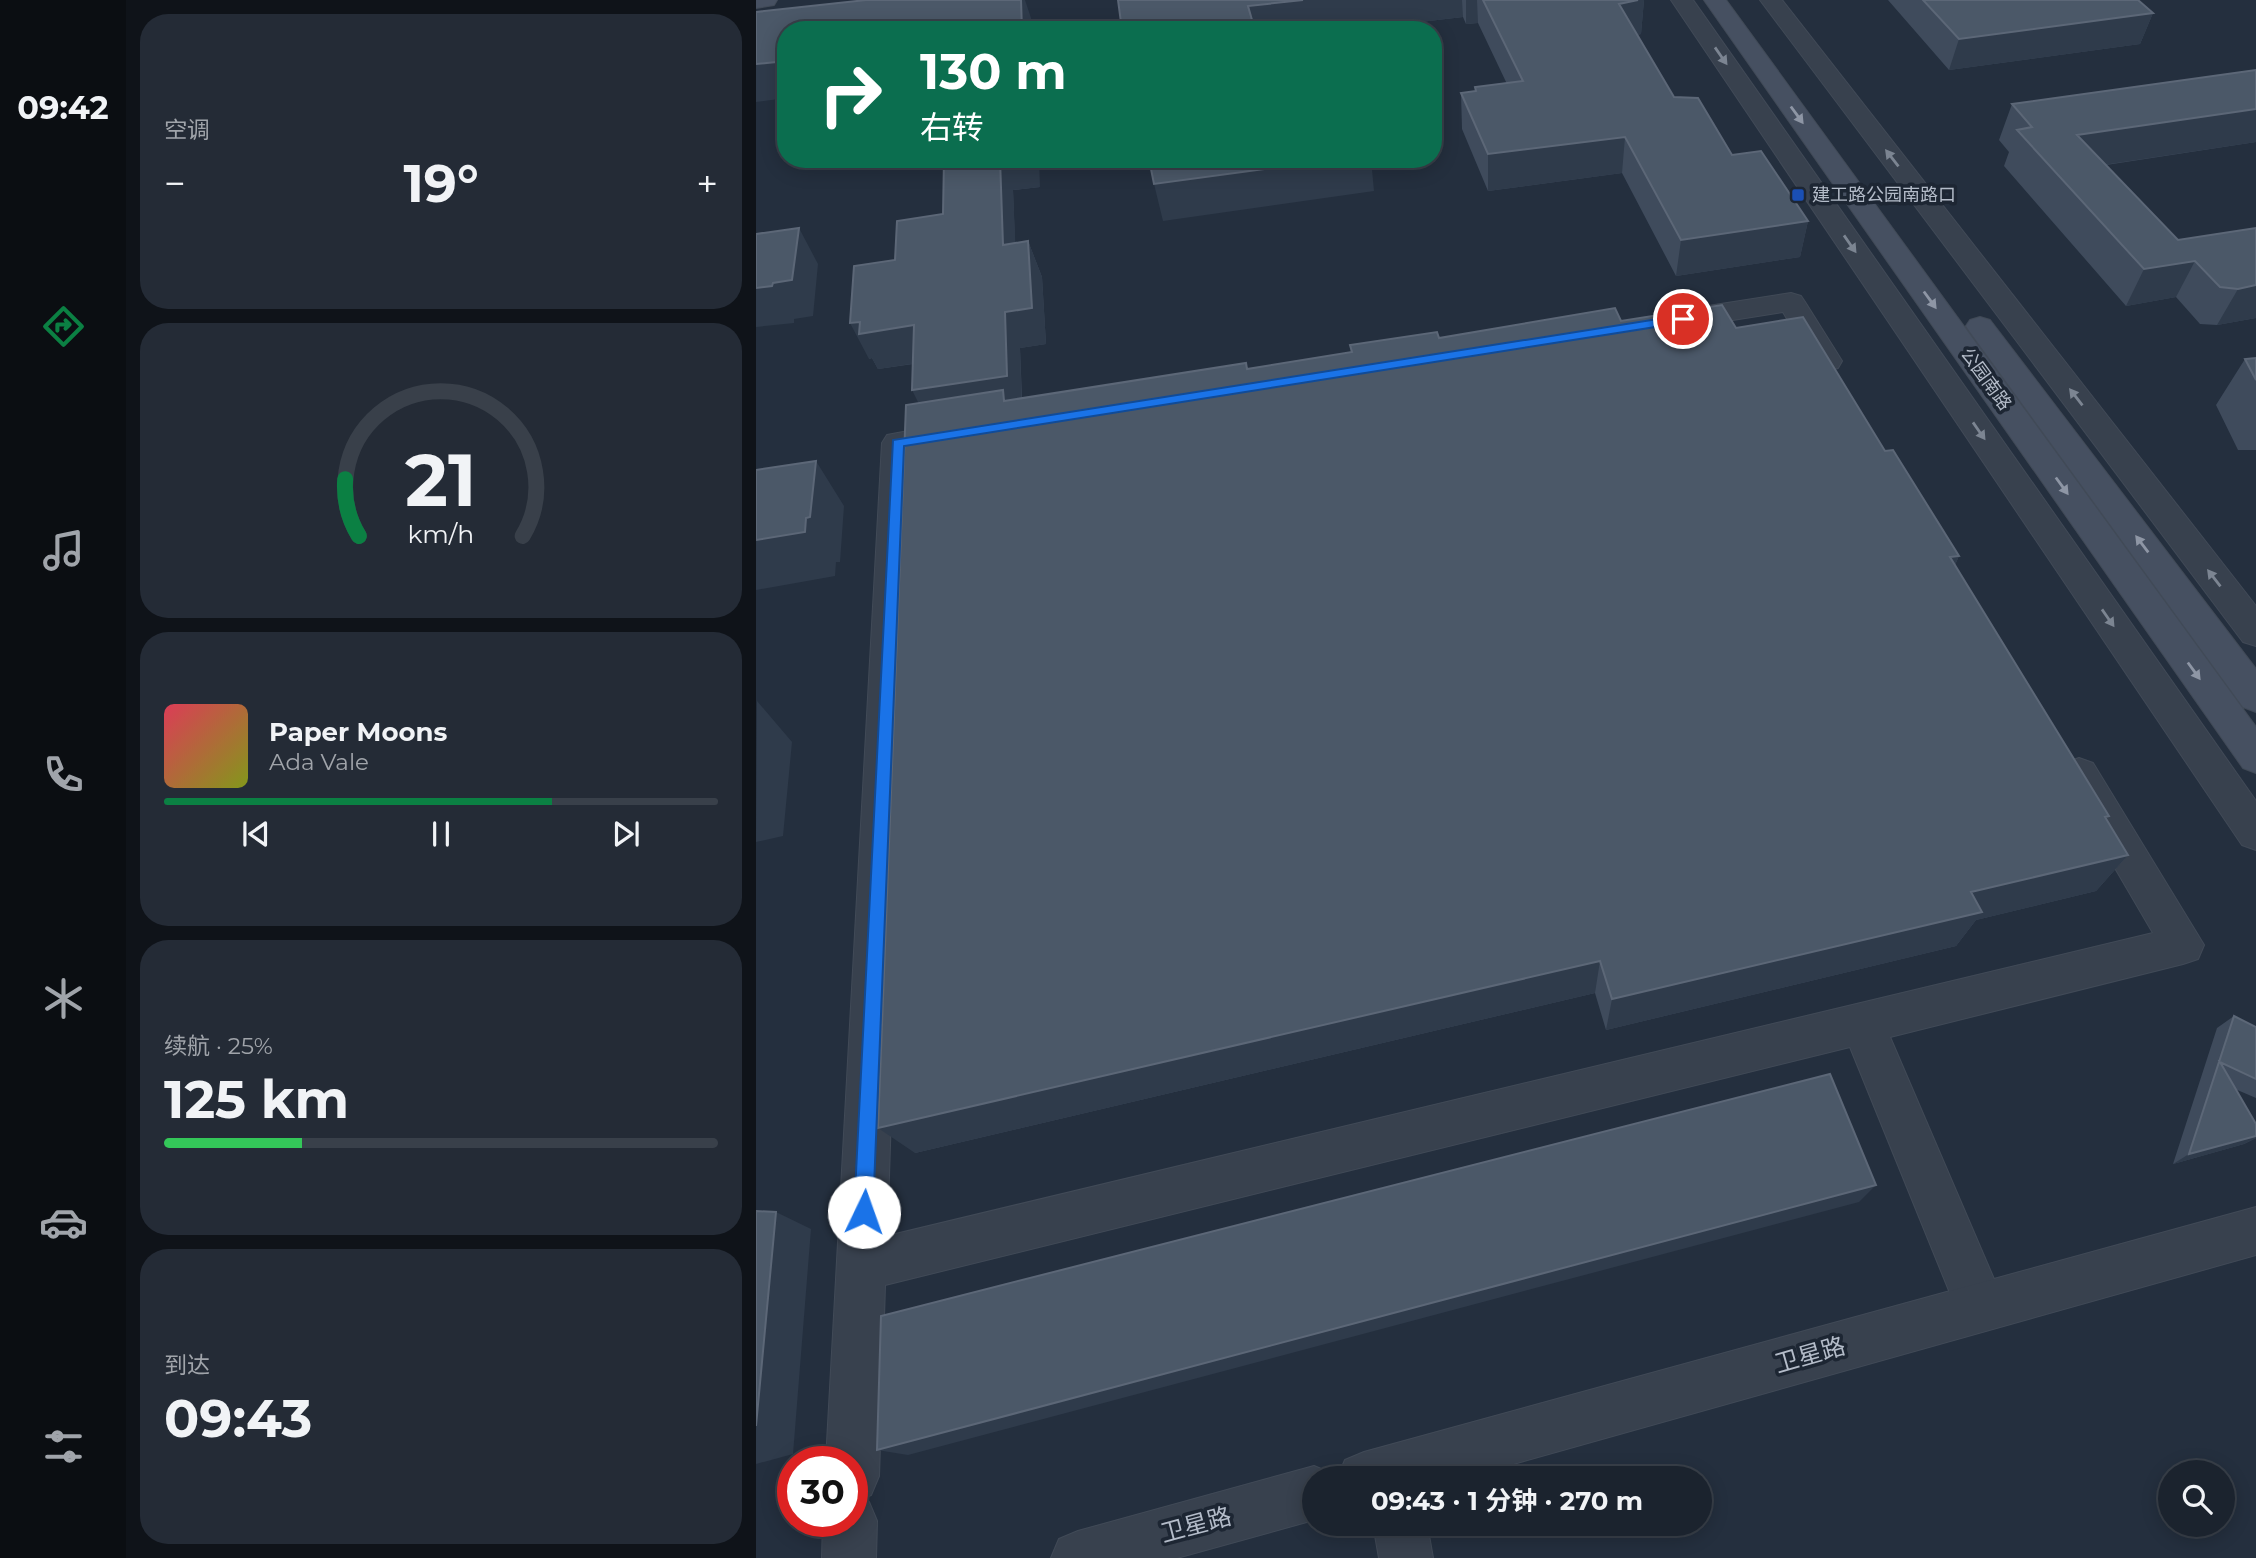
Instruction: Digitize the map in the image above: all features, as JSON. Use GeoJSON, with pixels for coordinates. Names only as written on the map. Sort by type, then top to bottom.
{"type":"FeatureCollection","features":[{"type":"Feature","properties":{"kind":"main road"},"geometry":{"type":"LineString","coordinates":[[756,1],[766,0]]}},
{"type":"Feature","properties":{"kind":"main road","name":"公园南路"},"geometry":{"type":"LineString","coordinates":[[1715,0],[2256,757]]}},
{"type":"Feature","properties":{"kind":"main road","name":"公园南路"},"geometry":{"type":"LineString","coordinates":[[1738,0],[2256,698]]}},
{"type":"Feature","properties":{"kind":"street"},"geometry":{"type":"LineString","coordinates":[[1682,0],[2256,833]]}},
{"type":"Feature","properties":{"kind":"street"},"geometry":{"type":"LineString","coordinates":[[1771,0],[2256,632]]}},
{"type":"Feature","properties":{"kind":"street"},"geometry":{"type":"LineString","coordinates":[[1640,326],[1791,302],[1842,385]]}},
{"type":"Feature","properties":{"kind":"street"},"geometry":{"type":"LineString","coordinates":[[853,1446],[898,443],[994,428]]}},
{"type":"Feature","properties":{"kind":"street"},"geometry":{"type":"LineString","coordinates":[[861,1267],[2183,945],[2060,743]]}},
{"type":"Feature","properties":{"kind":"street"},"geometry":{"type":"LineString","coordinates":[[1862,1023],[1981,1307]]}},
{"type":"Feature","properties":{"kind":"street","name":"卫星路"},"geometry":{"type":"LineString","coordinates":[[1417,1466],[2256,1231]]}},
{"type":"Feature","properties":{"kind":"street","name":"卫星路"},"geometry":{"type":"LineString","coordinates":[[1078,1558],[1302,1496]]}},
{"type":"Feature","properties":{"kind":"street"},"geometry":{"type":"LineString","coordinates":[[1402,1536],[1406,1558]]}},
{"type":"Feature","properties":{"kind":"street"},"geometry":{"type":"LineString","coordinates":[[849,1558],[850,1537]]}},
{"type":"Feature","properties":{"kind":"building"},"geometry":{"type":"Polygon","coordinates":[[[866,0],[1021,0],[1022,21],[777,21],[777,62],[756,64],[756,12],[866,0]]]}},
{"type":"Feature","properties":{"kind":"building"},"geometry":{"type":"Polygon","coordinates":[[[1118,0],[1303,0],[1248,6],[1252,21],[1121,21],[1118,0]]]}},
{"type":"Feature","properties":{"kind":"building"},"geometry":{"type":"Polygon","coordinates":[[[1483,0],[1638,0],[1619,4],[1674,97],[1698,98],[1732,155],[1761,151],[1808,221],[1681,240],[1625,137],[1488,154],[1461,93],[1476,91],[1475,87],[1523,81],[1483,0]]]}},
{"type":"Feature","properties":{"kind":"building"},"geometry":{"type":"Polygon","coordinates":[[[1923,0],[2138,0],[2153,13],[1959,39],[1923,0]]]}},
{"type":"Feature","properties":{"kind":"building"},"geometry":{"type":"Polygon","coordinates":[[[2256,70],[2256,109],[2077,135],[2178,240],[2256,228],[2256,285],[2238,289],[2220,287],[2195,261],[2144,269],[2017,130],[2032,127],[2012,104],[2256,70]]]}},
{"type":"Feature","properties":{"kind":"building"},"geometry":{"type":"Polygon","coordinates":[[[944,168],[1000,168],[1003,245],[1028,241],[1032,308],[1005,312],[1007,376],[912,390],[914,325],[859,334],[860,322],[850,323],[854,266],[895,260],[897,221],[943,214],[944,168]]]}},
{"type":"Feature","properties":{"kind":"building"},"geometry":{"type":"Polygon","coordinates":[[[1151,168],[1272,168],[1154,184],[1151,168]]]}},
{"type":"Feature","properties":{"kind":"building"},"geometry":{"type":"Polygon","coordinates":[[[799,228],[792,280],[756,288],[756,234],[799,228]]]}},
{"type":"Feature","properties":{"kind":"building"},"geometry":{"type":"Polygon","coordinates":[[[1722,305],[1736,328],[1803,317],[1885,451],[1893,450],[1959,556],[1950,557],[2109,816],[2105,817],[2128,855],[1971,892],[1982,912],[1612,999],[1600,961],[878,1128],[906,405],[1003,390],[1004,401],[1246,363],[1247,369],[1352,352],[1350,345],[1437,332],[1439,338],[1615,308],[1621,321],[1722,305]]]}},
{"type":"Feature","properties":{"kind":"building"},"geometry":{"type":"Polygon","coordinates":[[[2256,358],[2256,380],[2245,359],[2256,358]]]}},
{"type":"Feature","properties":{"kind":"building"},"geometry":{"type":"Polygon","coordinates":[[[816,461],[810,517],[806,518],[805,532],[756,540],[756,470],[816,461]]]}},
{"type":"Feature","properties":{"kind":"building"},"geometry":{"type":"Polygon","coordinates":[[[2234,1016],[2256,1027],[2256,1079],[2220,1062],[2256,1124],[2256,1136],[2189,1154],[2234,1016]]]}},
{"type":"Feature","properties":{"kind":"building"},"geometry":{"type":"Polygon","coordinates":[[[1830,1074],[1876,1185],[877,1450],[881,1316],[1830,1074]]]}},
{"type":"Feature","properties":{"kind":"building"},"geometry":{"type":"Polygon","coordinates":[[[756,1211],[776,1212],[756,1426],[756,1211]]]}},
{"type":"Feature","properties":{"kind":"place","name":"建工路公园南路口"},"geometry":{"type":"Point","coordinates":[1798,195]}},
{"type":"Feature","properties":{"kind":"route"},"geometry":{"type":"LineString","coordinates":[[864,1212],[898,443],[1683,319]]}}]}
